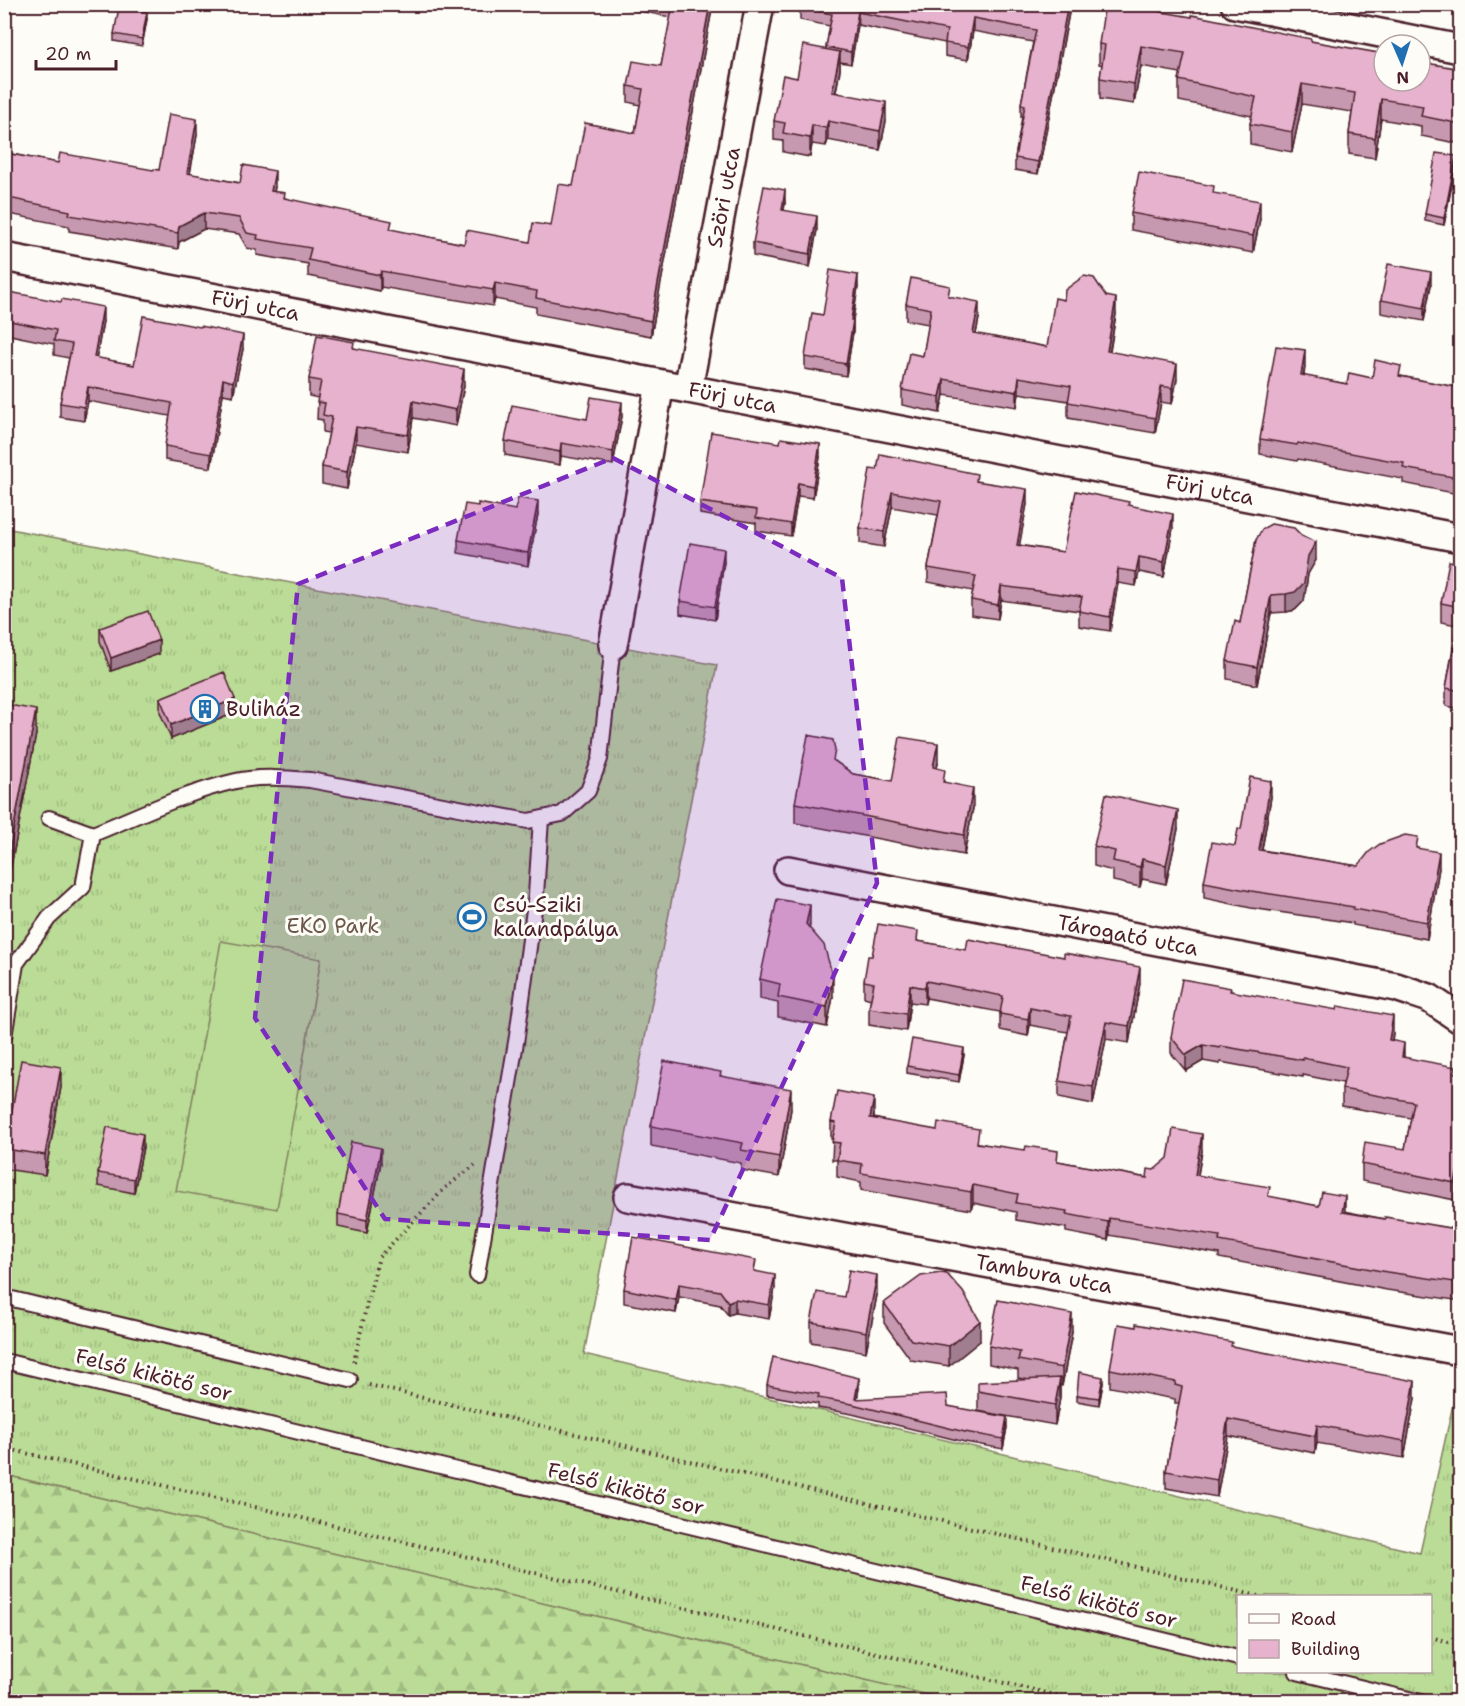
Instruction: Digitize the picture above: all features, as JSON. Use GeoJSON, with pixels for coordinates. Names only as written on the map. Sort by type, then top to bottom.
{"type":"FeatureCollection","features":[{"type":"Feature","properties":{"kind":"street","name":"Szöri utca"},"geometry":{"type":"LineString","coordinates":[[688,389],[760,4]]}},
{"type":"Feature","properties":{"kind":"street"},"geometry":{"type":"LineString","coordinates":[[1235,4],[1461,49]]}},
{"type":"Feature","properties":{"kind":"street","name":"Fürj utca"},"geometry":{"type":"LineString","coordinates":[[4,257],[1461,538]]}},
{"type":"Feature","properties":{"kind":"street"},"geometry":{"type":"LineString","coordinates":[[614,645],[660,384]]}},
{"type":"Feature","properties":{"kind":"street","name":"Tárogató utca"},"geometry":{"type":"LineString","coordinates":[[788,870],[1396,987],[1429,998],[1461,1019]]}},
{"type":"Feature","properties":{"kind":"street","name":"Tambura utca"},"geometry":{"type":"LineString","coordinates":[[628,1197],[1461,1351]]}},
{"type":"Feature","properties":{"kind":"lane"},"geometry":{"type":"LineString","coordinates":[[49,818],[93,834],[179,798],[237,781],[278,777],[310,780],[528,821],[562,814],[588,791],[600,759],[614,645]]}},
{"type":"Feature","properties":{"kind":"lane"},"geometry":{"type":"LineString","coordinates":[[477,1275],[517,1036],[536,895],[541,819]]}},
{"type":"Feature","properties":{"kind":"lane"},"geometry":{"type":"LineString","coordinates":[[4,1037],[9,985],[16,964],[49,918],[83,887],[93,834]]}},
{"type":"Feature","properties":{"kind":"lane"},"geometry":{"type":"LineString","coordinates":[[4,1297],[350,1380]]}},
{"type":"Feature","properties":{"kind":"lane","name":"Felső kikötő sor"},"geometry":{"type":"LineString","coordinates":[[4,1360],[1237,1658]]}},
{"type":"Feature","properties":{"kind":"lane"},"geometry":{"type":"LineString","coordinates":[[1305,1673],[1421,1701]]}},
{"type":"Feature","properties":{"kind":"path"},"geometry":{"type":"LineString","coordinates":[[499,1146],[445,1188],[379,1257],[350,1380],[1254,1595]]}},
{"type":"Feature","properties":{"kind":"path"},"geometry":{"type":"LineString","coordinates":[[4,1448],[1085,1701]]}},
{"type":"Feature","properties":{"kind":"path"},"geometry":{"type":"LineString","coordinates":[[1432,1637],[1461,1645]]}},
{"type":"Feature","properties":{"kind":"highlighted area"},"geometry":{"type":"Polygon","coordinates":[[[613,458],[842,578],[877,883],[710,1240],[385,1219],[255,1018],[298,584],[613,458]]]}},
{"type":"Feature","properties":{"kind":"green space","name":"EKO Park"},"geometry":{"type":"Polygon","coordinates":[[[5,528],[717,665],[584,1354],[1420,1553],[1460,1373],[1460,1701],[953,1701],[5,1475],[5,528]]]}},
{"type":"Feature","properties":{"kind":"green space"},"geometry":{"type":"Polygon","coordinates":[[[221,941],[321,959],[277,1209],[176,1191],[221,941]]]}},
{"type":"Feature","properties":{"kind":"green space"},"geometry":{"type":"Polygon","coordinates":[[[5,1475],[953,1701],[5,1701],[5,1475]]]}},
{"type":"Feature","properties":{"kind":"building"},"geometry":{"type":"Polygon","coordinates":[[[673,4],[710,4],[651,321],[536,298],[537,291],[495,283],[493,290],[381,271],[380,275],[308,260],[311,248],[257,239],[258,235],[247,233],[239,218],[204,213],[179,226],[178,233],[69,215],[70,211],[4,197],[4,146],[12,148],[10,154],[58,163],[60,153],[159,170],[169,114],[197,119],[187,173],[240,183],[243,165],[275,171],[271,191],[285,193],[284,198],[392,221],[390,229],[464,244],[467,230],[530,242],[533,223],[551,226],[558,184],[573,186],[585,123],[635,133],[643,89],[628,86],[633,61],[661,66],[673,4]]]}},
{"type":"Feature","properties":{"kind":"building"},"geometry":{"type":"Polygon","coordinates":[[[801,4],[1068,4],[1038,162],[1015,158],[1025,105],[1021,104],[1036,30],[973,18],[968,47],[945,43],[947,30],[858,12],[851,52],[826,47],[832,14],[800,8],[801,4]]]}},
{"type":"Feature","properties":{"kind":"building"},"geometry":{"type":"Polygon","coordinates":[[[1105,4],[1115,4],[1192,17],[1192,15],[1372,52],[1372,93],[1432,93],[1432,64],[1461,69],[1461,124],[1421,116],[1423,106],[1381,99],[1375,138],[1349,134],[1355,93],[1302,84],[1292,132],[1250,124],[1256,97],[1179,80],[1185,53],[1141,46],[1134,84],[1100,78],[1105,45],[1099,44],[1105,4]]]}},
{"type":"Feature","properties":{"kind":"building"},"geometry":{"type":"Polygon","coordinates":[[[119,7],[147,12],[142,39],[114,34],[119,7]]]}},
{"type":"Feature","properties":{"kind":"building"},"geometry":{"type":"Polygon","coordinates":[[[803,45],[840,52],[832,92],[886,102],[880,131],[828,121],[826,128],[812,125],[810,138],[783,133],[785,123],[774,121],[783,75],[797,78],[803,45]]]}},
{"type":"Feature","properties":{"kind":"building"},"geometry":{"type":"Polygon","coordinates":[[[1436,153],[1456,156],[1444,218],[1425,214],[1436,153]]]}},
{"type":"Feature","properties":{"kind":"building"},"geometry":{"type":"Polygon","coordinates":[[[1139,172],[1214,186],[1213,193],[1260,201],[1253,236],[1131,213],[1139,172]]]}},
{"type":"Feature","properties":{"kind":"building"},"geometry":{"type":"Polygon","coordinates":[[[764,186],[785,190],[782,210],[817,216],[810,254],[753,243],[764,186]]]}},
{"type":"Feature","properties":{"kind":"building"},"geometry":{"type":"Polygon","coordinates":[[[1388,264],[1431,272],[1424,308],[1381,300],[1388,264]]]}},
{"type":"Feature","properties":{"kind":"building"},"geometry":{"type":"Polygon","coordinates":[[[830,270],[858,275],[846,364],[805,357],[812,313],[823,315],[830,270]]]}},
{"type":"Feature","properties":{"kind":"building"},"geometry":{"type":"Polygon","coordinates":[[[1084,276],[1094,278],[1106,296],[1116,298],[1107,351],[1177,364],[1172,388],[1161,386],[1155,418],[1068,402],[1071,386],[1019,377],[1017,392],[944,379],[940,397],[902,390],[909,353],[923,356],[931,309],[906,304],[911,278],[950,286],[948,296],[979,302],[973,333],[1047,347],[1055,298],[1064,300],[1065,290],[1084,276]]]}},
{"type":"Feature","properties":{"kind":"building"},"geometry":{"type":"Polygon","coordinates":[[[4,291],[103,307],[94,357],[134,365],[143,316],[243,335],[233,382],[223,379],[211,454],[165,446],[172,403],[88,387],[84,407],[60,403],[72,344],[54,341],[56,330],[10,321],[4,359],[4,291]]]}},
{"type":"Feature","properties":{"kind":"building"},"geometry":{"type":"Polygon","coordinates":[[[317,335],[354,342],[353,348],[464,369],[456,410],[413,401],[408,435],[356,427],[347,472],[322,467],[332,417],[323,415],[325,403],[317,402],[321,381],[309,379],[317,335]]]}},
{"type":"Feature","properties":{"kind":"building"},"geometry":{"type":"Polygon","coordinates":[[[1276,346],[1305,350],[1301,375],[1347,384],[1349,373],[1372,378],[1375,360],[1401,366],[1399,376],[1461,388],[1461,423],[1458,433],[1461,434],[1461,467],[1458,478],[1403,468],[1404,463],[1298,443],[1297,445],[1260,439],[1276,346]]]}},
{"type":"Feature","properties":{"kind":"building"},"geometry":{"type":"Polygon","coordinates":[[[591,397],[622,402],[613,452],[561,443],[560,452],[505,441],[512,405],[587,419],[591,397]]]}},
{"type":"Feature","properties":{"kind":"building"},"geometry":{"type":"Polygon","coordinates":[[[711,432],[780,443],[781,438],[820,444],[813,486],[798,483],[791,524],[756,518],[757,510],[700,502],[711,432]]]}},
{"type":"Feature","properties":{"kind":"building"},"geometry":{"type":"Polygon","coordinates":[[[880,454],[977,474],[976,481],[1027,489],[1017,545],[1063,552],[1076,491],[1173,514],[1164,562],[1139,557],[1136,572],[1118,569],[1110,617],[1079,611],[1082,597],[1001,586],[998,605],[971,600],[976,576],[928,568],[941,501],[892,492],[884,532],[860,528],[870,469],[877,470],[880,454]]]}},
{"type":"Feature","properties":{"kind":"building"},"geometry":{"type":"Polygon","coordinates":[[[518,498],[538,501],[528,553],[458,540],[465,504],[478,506],[478,503],[515,510],[518,498]]]}},
{"type":"Feature","properties":{"kind":"building"},"geometry":{"type":"Polygon","coordinates":[[[1271,524],[1294,528],[1302,536],[1316,542],[1308,556],[1304,583],[1295,592],[1271,595],[1257,667],[1227,661],[1235,621],[1240,623],[1256,540],[1262,529],[1271,524]]]}},
{"type":"Feature","properties":{"kind":"building"},"geometry":{"type":"Polygon","coordinates":[[[690,543],[724,549],[715,607],[680,601],[690,543]]]}},
{"type":"Feature","properties":{"kind":"building"},"geometry":{"type":"Polygon","coordinates":[[[1449,561],[1461,563],[1461,607],[1441,603],[1449,561]]]}},
{"type":"Feature","properties":{"kind":"building"},"geometry":{"type":"Polygon","coordinates":[[[1461,607],[1461,691],[1446,688],[1461,607]]]}},
{"type":"Feature","properties":{"kind":"building"},"geometry":{"type":"Polygon","coordinates":[[[148,611],[159,640],[111,658],[100,628],[148,611]]]}},
{"type":"Feature","properties":{"kind":"building"},"geometry":{"type":"Polygon","coordinates":[[[224,672],[235,699],[171,725],[160,698],[224,672]]]}},
{"type":"Feature","properties":{"kind":"building"},"geometry":{"type":"Polygon","coordinates":[[[4,704],[36,710],[8,858],[4,858],[4,704]]]}},
{"type":"Feature","properties":{"kind":"building"},"geometry":{"type":"Polygon","coordinates":[[[808,735],[833,740],[835,750],[833,760],[853,774],[892,781],[900,737],[938,743],[933,767],[945,770],[943,782],[973,788],[964,835],[795,803],[808,735]]]}},
{"type":"Feature","properties":{"kind":"building"},"geometry":{"type":"Polygon","coordinates":[[[1250,777],[1271,781],[1259,850],[1358,866],[1369,852],[1380,844],[1405,835],[1418,837],[1416,848],[1439,852],[1427,922],[1353,909],[1354,907],[1204,882],[1212,842],[1235,846],[1238,829],[1241,829],[1250,777]]]}},
{"type":"Feature","properties":{"kind":"building"},"geometry":{"type":"Polygon","coordinates":[[[1106,794],[1178,810],[1166,865],[1142,859],[1140,867],[1113,861],[1115,851],[1094,846],[1106,794]]]}},
{"type":"Feature","properties":{"kind":"building"},"geometry":{"type":"Polygon","coordinates":[[[777,899],[810,905],[806,924],[824,945],[833,977],[827,1007],[778,997],[780,984],[760,979],[777,899]]]}},
{"type":"Feature","properties":{"kind":"building"},"geometry":{"type":"Polygon","coordinates":[[[878,924],[918,931],[917,941],[966,950],[968,939],[1064,957],[1064,953],[1140,967],[1129,1026],[1106,1022],[1093,1087],[1059,1081],[1071,1016],[1030,1008],[1028,1019],[1000,1014],[1003,996],[926,981],[925,988],[910,985],[906,1014],[869,1008],[874,983],[864,981],[868,956],[872,956],[878,924]]]}},
{"type":"Feature","properties":{"kind":"building"},"geometry":{"type":"Polygon","coordinates":[[[1182,979],[1231,988],[1230,991],[1337,1010],[1338,1006],[1393,1016],[1389,1040],[1404,1043],[1402,1057],[1456,1067],[1454,1073],[1461,1074],[1461,1155],[1455,1183],[1362,1164],[1365,1142],[1405,1149],[1414,1102],[1342,1089],[1347,1067],[1220,1046],[1220,1048],[1203,1045],[1186,1055],[1171,1037],[1182,979]]]}},
{"type":"Feature","properties":{"kind":"building"},"geometry":{"type":"Polygon","coordinates":[[[912,1039],[964,1048],[959,1075],[907,1066],[912,1039]]]}},
{"type":"Feature","properties":{"kind":"building"},"geometry":{"type":"Polygon","coordinates":[[[21,1060],[61,1067],[45,1155],[5,1149],[21,1060]]]}},
{"type":"Feature","properties":{"kind":"building"},"geometry":{"type":"Polygon","coordinates":[[[664,1061],[721,1072],[720,1076],[791,1089],[779,1157],[741,1150],[743,1143],[651,1126],[664,1061]]]}},
{"type":"Feature","properties":{"kind":"building"},"geometry":{"type":"Polygon","coordinates":[[[837,1091],[874,1098],[870,1118],[937,1130],[938,1122],[979,1129],[977,1143],[1025,1150],[1026,1146],[1058,1151],[1057,1161],[1147,1178],[1148,1169],[1154,1170],[1168,1158],[1173,1129],[1202,1134],[1195,1175],[1270,1187],[1268,1196],[1319,1206],[1322,1192],[1345,1196],[1342,1212],[1461,1230],[1461,1283],[1387,1272],[1219,1241],[1220,1236],[1109,1218],[1108,1222],[1066,1214],[1067,1211],[1016,1203],[1018,1194],[973,1185],[971,1192],[861,1173],[862,1164],[837,1160],[840,1143],[832,1142],[836,1123],[831,1122],[837,1091]]]}},
{"type":"Feature","properties":{"kind":"building"},"geometry":{"type":"Polygon","coordinates":[[[107,1127],[143,1134],[134,1179],[98,1173],[107,1127]]]}},
{"type":"Feature","properties":{"kind":"building"},"geometry":{"type":"Polygon","coordinates":[[[351,1142],[381,1148],[367,1220],[338,1214],[351,1142]]]}},
{"type":"Feature","properties":{"kind":"building"},"geometry":{"type":"Polygon","coordinates":[[[633,1237],[756,1260],[754,1271],[775,1275],[769,1305],[735,1299],[728,1302],[720,1291],[679,1284],[676,1300],[624,1289],[633,1237]]]}},
{"type":"Feature","properties":{"kind":"building"},"geometry":{"type":"Polygon","coordinates":[[[849,1270],[877,1275],[866,1332],[811,1322],[817,1292],[844,1297],[849,1270]]]}},
{"type":"Feature","properties":{"kind":"building"},"geometry":{"type":"Polygon","coordinates":[[[947,1274],[963,1292],[980,1321],[949,1346],[911,1340],[884,1303],[921,1276],[947,1274]]]}},
{"type":"Feature","properties":{"kind":"building"},"geometry":{"type":"Polygon","coordinates":[[[998,1300],[1072,1314],[1062,1368],[1018,1360],[1020,1352],[989,1346],[998,1300]]]}},
{"type":"Feature","properties":{"kind":"building"},"geometry":{"type":"Polygon","coordinates":[[[1118,1324],[1136,1327],[1136,1324],[1232,1342],[1231,1346],[1415,1381],[1404,1441],[1317,1425],[1315,1436],[1228,1419],[1217,1480],[1166,1471],[1182,1387],[1175,1385],[1176,1382],[1110,1369],[1118,1324]]]}},
{"type":"Feature","properties":{"kind":"building"},"geometry":{"type":"Polygon","coordinates":[[[773,1357],[859,1378],[855,1399],[947,1394],[948,1406],[1007,1417],[1003,1439],[818,1398],[819,1394],[767,1385],[773,1357]]]}},
{"type":"Feature","properties":{"kind":"building"},"geometry":{"type":"Polygon","coordinates":[[[1079,1372],[1103,1377],[1099,1398],[1077,1395],[1079,1372]]]}},
{"type":"Feature","properties":{"kind":"building"},"geometry":{"type":"Polygon","coordinates":[[[1060,1378],[1055,1405],[978,1391],[978,1382],[1060,1378]]]}},
{"type":"Feature","properties":{"kind":"place","name":"Buliház"},"geometry":{"type":"Point","coordinates":[205,709]}},
{"type":"Feature","properties":{"kind":"place","name":"Csú-Sziki kalandpálya"},"geometry":{"type":"Point","coordinates":[472,917]}}]}
